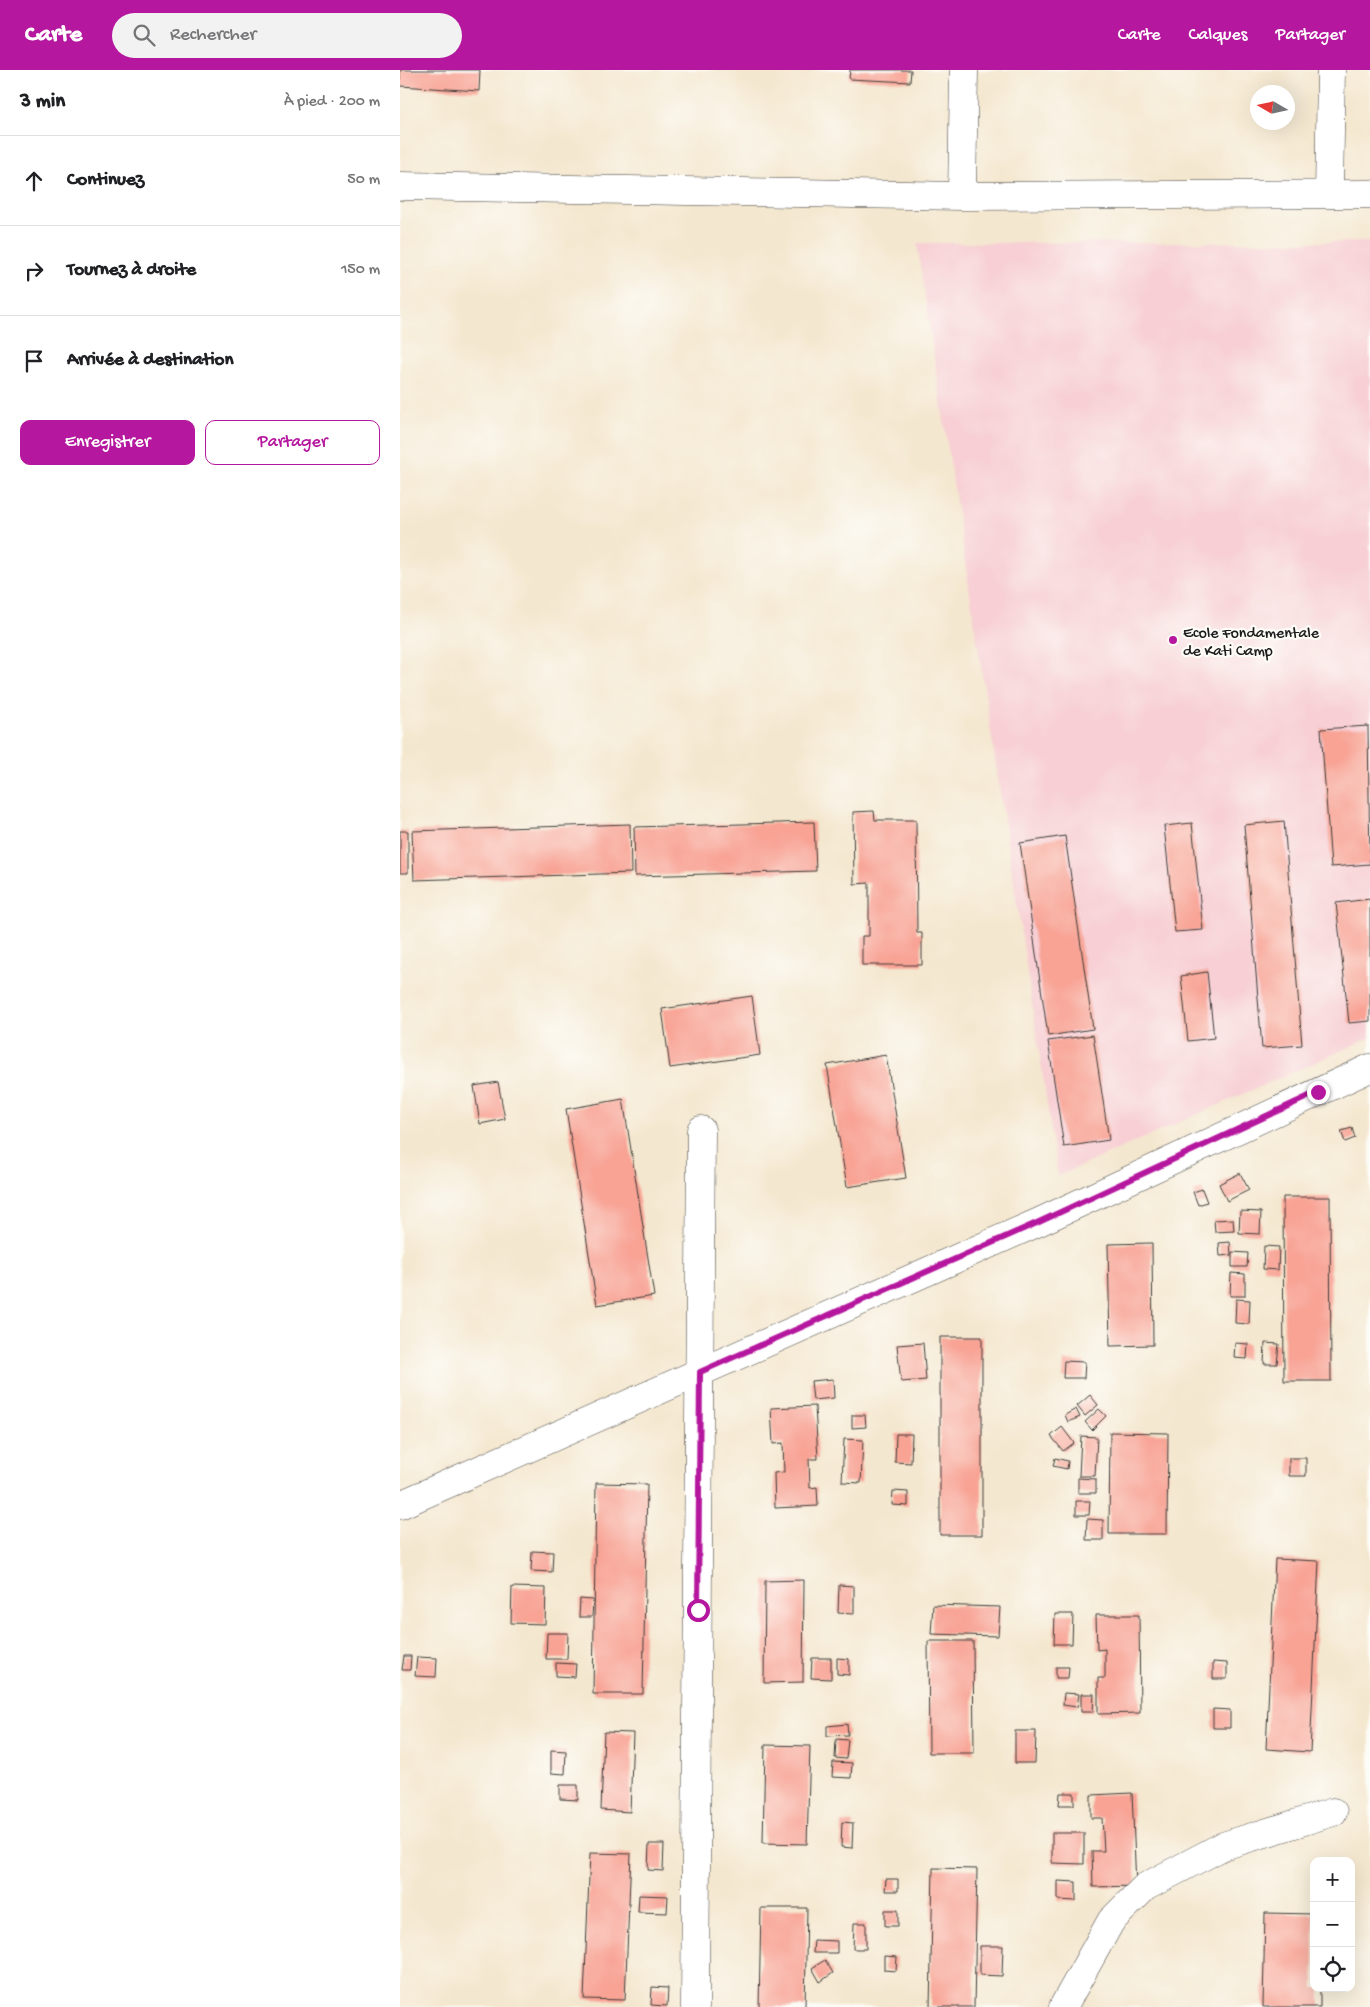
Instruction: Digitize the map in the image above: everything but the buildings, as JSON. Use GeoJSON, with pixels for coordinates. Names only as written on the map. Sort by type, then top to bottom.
{"type":"FeatureCollection","features":[{"type":"Feature","properties":{"kind":"street"},"geometry":{"type":"LineString","coordinates":[[962,196],[964,70]]}},
{"type":"Feature","properties":{"kind":"street"},"geometry":{"type":"LineString","coordinates":[[1329,194],[1331,70]]}},
{"type":"Feature","properties":{"kind":"street"},"geometry":{"type":"LineString","coordinates":[[400,186],[962,196],[1370,194]]}},
{"type":"Feature","properties":{"kind":"street"},"geometry":{"type":"LineString","coordinates":[[400,1505],[1039,1222],[1370,1068]]}},
{"type":"Feature","properties":{"kind":"street"},"geometry":{"type":"LineString","coordinates":[[695,2007],[701,1130]]}},
{"type":"Feature","properties":{"kind":"street"},"geometry":{"type":"LineString","coordinates":[[1063,2007],[1111,1921],[1145,1887],[1223,1846],[1334,1812]]}},
{"type":"Feature","properties":{"kind":"shaded area","name":"Ecole Fondamentale de Kati Camp"},"geometry":{"type":"Polygon","coordinates":[[[1370,242],[1370,1038],[1058,1176],[917,243],[1370,242]]]}},
{"type":"Feature","properties":{"kind":"place","name":"Ecole Fondamentale de Kati Camp"},"geometry":{"type":"Point","coordinates":[1173,640]}},
{"type":"Feature","properties":{"kind":"route"},"geometry":{"type":"LineString","coordinates":[[698,1610],[700,1372],[1039,1222],[1318,1092]]}}]}
